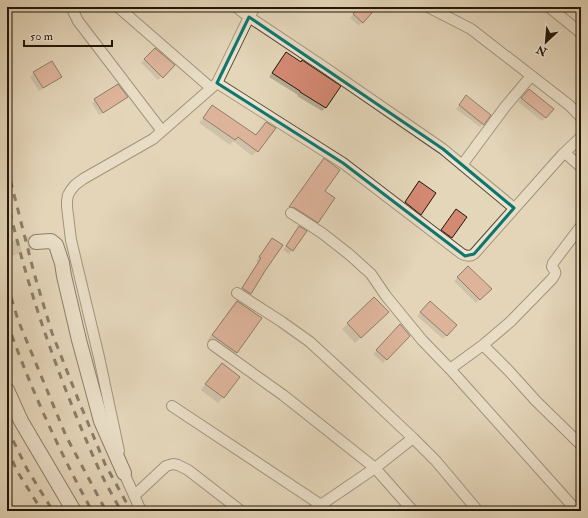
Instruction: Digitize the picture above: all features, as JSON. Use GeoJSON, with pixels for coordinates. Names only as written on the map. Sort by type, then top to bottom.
{"type":"FeatureCollection","features":[{"type":"Feature","properties":{"kind":"street"},"geometry":{"type":"LineString","coordinates":[[73,7],[73,11],[78,21],[162,131]]}},
{"type":"Feature","properties":{"kind":"street"},"geometry":{"type":"LineString","coordinates":[[118,7],[214,86],[343,163],[466,256],[471,256],[474,254],[514,208],[581,138]]}},
{"type":"Feature","properties":{"kind":"street"},"geometry":{"type":"LineString","coordinates":[[236,7],[443,149],[514,208]]}},
{"type":"Feature","properties":{"kind":"street"},"geometry":{"type":"LineString","coordinates":[[124,473],[100,357],[71,240],[67,207],[68,195],[75,185],[82,179],[153,139],[214,86],[255,7]]}},
{"type":"Feature","properties":{"kind":"street"},"geometry":{"type":"LineString","coordinates":[[428,7],[471,29],[569,105],[581,117]]}},
{"type":"Feature","properties":{"kind":"street"},"geometry":{"type":"LineString","coordinates":[[550,7],[581,33]]}},
{"type":"Feature","properties":{"kind":"street"},"geometry":{"type":"LineString","coordinates":[[462,164],[505,106],[531,76]]}},
{"type":"Feature","properties":{"kind":"street"},"geometry":{"type":"LineString","coordinates":[[565,153],[581,167]]}},
{"type":"Feature","properties":{"kind":"street"},"geometry":{"type":"LineString","coordinates":[[291,213],[322,233],[350,254],[371,274],[386,296],[422,340],[450,368],[577,509]]}},
{"type":"Feature","properties":{"kind":"street"},"geometry":{"type":"LineString","coordinates":[[450,368],[510,322],[552,279],[556,273],[552,267],[553,263],[581,226]]}},
{"type":"Feature","properties":{"kind":"street"},"geometry":{"type":"LineString","coordinates":[[36,242],[51,241],[56,245],[60,254],[79,340],[101,421],[141,511]]}},
{"type":"Feature","properties":{"kind":"street"},"geometry":{"type":"LineString","coordinates":[[237,293],[310,342],[436,461],[478,511]]}},
{"type":"Feature","properties":{"kind":"street"},"geometry":{"type":"LineString","coordinates":[[483,344],[536,401],[581,445]]}},
{"type":"Feature","properties":{"kind":"street"},"geometry":{"type":"LineString","coordinates":[[213,345],[283,395],[375,468],[413,511]]}},
{"type":"Feature","properties":{"kind":"street"},"geometry":{"type":"LineString","coordinates":[[7,390],[21,421],[74,511]]}},
{"type":"Feature","properties":{"kind":"street"},"geometry":{"type":"LineString","coordinates":[[172,406],[321,505]]}},
{"type":"Feature","properties":{"kind":"street"},"geometry":{"type":"LineString","coordinates":[[312,511],[375,468],[413,438]]}},
{"type":"Feature","properties":{"kind":"street"},"geometry":{"type":"LineString","coordinates":[[134,496],[166,466],[173,464],[188,470],[241,511]]}},
{"type":"Feature","properties":{"kind":"highlighted area"},"geometry":{"type":"Polygon","coordinates":[[[249,17],[443,149],[514,208],[474,254],[465,256],[343,163],[217,83],[249,17]]]}},
{"type":"Feature","properties":{"kind":"building"},"geometry":{"type":"Polygon","coordinates":[[[358,7],[377,7],[363,23],[353,14],[358,7]]]}},
{"type":"Feature","properties":{"kind":"building"},"geometry":{"type":"Polygon","coordinates":[[[155,48],[175,65],[163,78],[144,59],[155,48]]]}},
{"type":"Feature","properties":{"kind":"building"},"geometry":{"type":"Polygon","coordinates":[[[286,52],[301,62],[302,60],[341,86],[326,108],[272,73],[286,52]]]}},
{"type":"Feature","properties":{"kind":"building"},"geometry":{"type":"Polygon","coordinates":[[[52,61],[62,77],[43,88],[33,72],[52,61]]]}},
{"type":"Feature","properties":{"kind":"building"},"geometry":{"type":"Polygon","coordinates":[[[118,84],[128,97],[103,113],[94,99],[118,84]]]}},
{"type":"Feature","properties":{"kind":"building"},"geometry":{"type":"Polygon","coordinates":[[[529,89],[554,109],[546,118],[521,98],[529,89]]]}},
{"type":"Feature","properties":{"kind":"building"},"geometry":{"type":"Polygon","coordinates":[[[466,95],[491,115],[484,125],[459,105],[466,95]]]}},
{"type":"Feature","properties":{"kind":"building"},"geometry":{"type":"Polygon","coordinates":[[[212,105],[256,135],[266,122],[276,128],[258,152],[238,137],[235,140],[203,118],[212,105]]]}},
{"type":"Feature","properties":{"kind":"building"},"geometry":{"type":"Polygon","coordinates":[[[324,158],[340,170],[325,191],[335,198],[318,223],[295,208],[289,207],[324,158]]]}},
{"type":"Feature","properties":{"kind":"building"},"geometry":{"type":"Polygon","coordinates":[[[419,181],[436,193],[421,215],[405,202],[419,181]]]}},
{"type":"Feature","properties":{"kind":"building"},"geometry":{"type":"Polygon","coordinates":[[[456,209],[467,217],[452,238],[441,230],[456,209]]]}},
{"type":"Feature","properties":{"kind":"building"},"geometry":{"type":"Polygon","coordinates":[[[299,226],[307,231],[293,251],[286,246],[299,226]]]}},
{"type":"Feature","properties":{"kind":"building"},"geometry":{"type":"Polygon","coordinates":[[[272,238],[283,245],[251,294],[242,288],[261,258],[259,257],[272,238]]]}},
{"type":"Feature","properties":{"kind":"building"},"geometry":{"type":"Polygon","coordinates":[[[468,266],[492,289],[480,300],[457,277],[468,266]]]}},
{"type":"Feature","properties":{"kind":"building"},"geometry":{"type":"Polygon","coordinates":[[[374,297],[389,312],[361,338],[347,323],[374,297]]]}},
{"type":"Feature","properties":{"kind":"building"},"geometry":{"type":"Polygon","coordinates":[[[237,301],[262,318],[237,353],[212,335],[237,301]]]}},
{"type":"Feature","properties":{"kind":"building"},"geometry":{"type":"Polygon","coordinates":[[[430,301],[457,325],[447,336],[420,312],[430,301]]]}},
{"type":"Feature","properties":{"kind":"building"},"geometry":{"type":"Polygon","coordinates":[[[400,324],[410,336],[387,360],[376,350],[400,324]]]}},
{"type":"Feature","properties":{"kind":"building"},"geometry":{"type":"Polygon","coordinates":[[[222,363],[240,377],[224,398],[205,384],[222,363]]]}},
{"type":"Feature","properties":{"kind":"tunnel"},"geometry":{"type":"LineString","coordinates":[[7,250],[36,242]]}},
{"type":"Feature","properties":{"kind":"railway"},"geometry":{"type":"LineString","coordinates":[[7,167],[34,273],[52,333],[105,464],[131,511]]}},
{"type":"Feature","properties":{"kind":"railway"},"geometry":{"type":"LineString","coordinates":[[7,198],[34,300],[57,367],[97,465],[121,511]]}},
{"type":"Feature","properties":{"kind":"railway"},"geometry":{"type":"LineString","coordinates":[[7,284],[18,320],[66,436],[106,511]]}},
{"type":"Feature","properties":{"kind":"railway"},"geometry":{"type":"LineString","coordinates":[[7,322],[25,371],[46,418],[92,511]]}},
{"type":"Feature","properties":{"kind":"railway"},"geometry":{"type":"LineString","coordinates":[[7,428],[27,469],[53,511]]}},
{"type":"Feature","properties":{"kind":"railway"},"geometry":{"type":"LineString","coordinates":[[7,448],[17,471],[42,511]]}},
{"type":"Feature","properties":{"kind":"railway"},"geometry":{"type":"LineString","coordinates":[[7,499],[14,511]]}}]}
